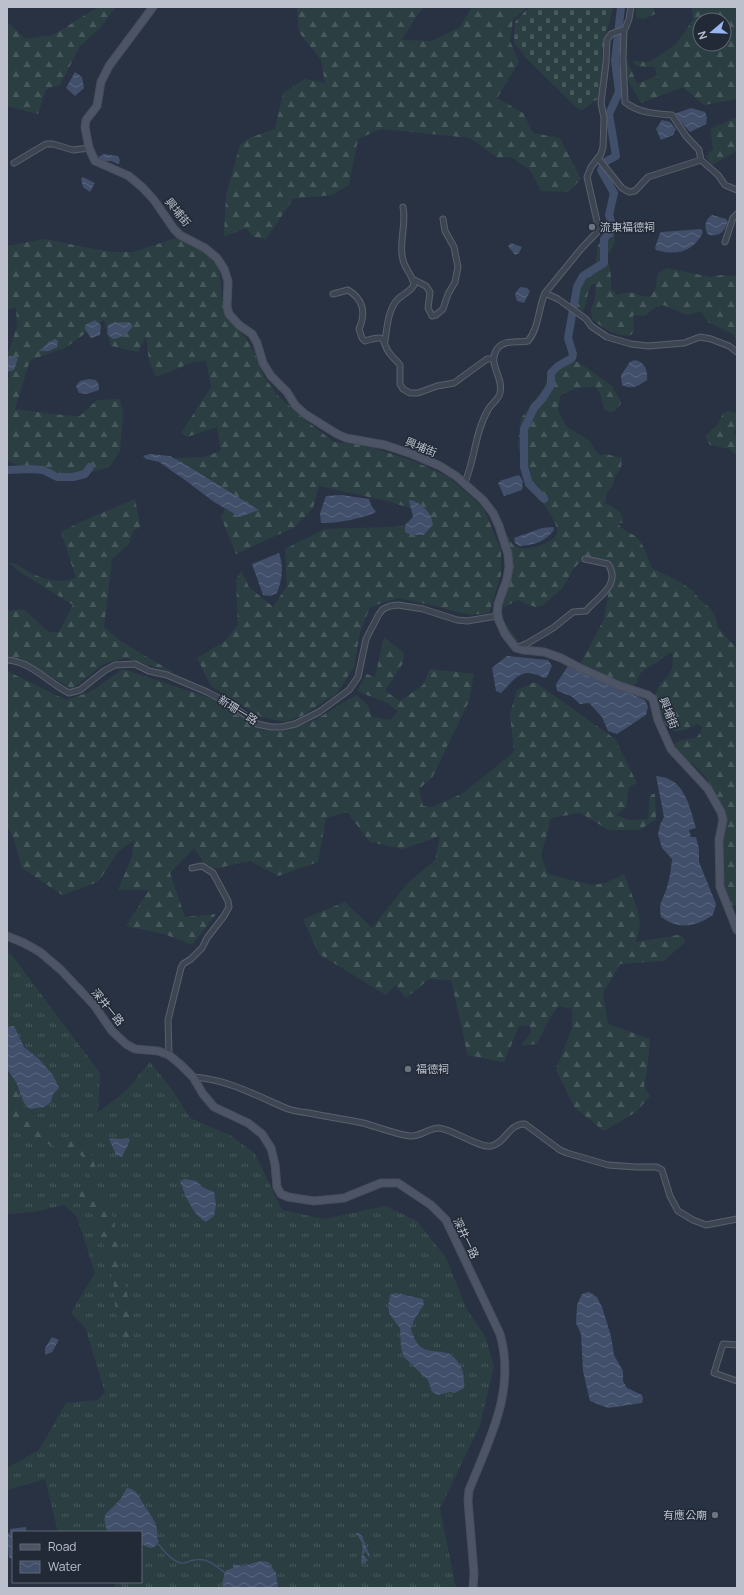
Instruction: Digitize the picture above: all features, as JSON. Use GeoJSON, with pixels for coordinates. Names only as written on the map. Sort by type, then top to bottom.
{"type":"FeatureCollection","features":[{"type":"Feature","properties":{"kind":"street","name":"興埔街"},"geometry":{"type":"LineString","coordinates":[[153,7],[109,66],[102,78],[97,106],[86,120],[85,127],[89,148],[95,161],[125,174],[143,188],[180,235],[205,248],[217,258],[224,269],[228,281],[227,307],[229,314],[236,322],[252,334],[257,343],[263,363],[271,376],[288,392],[295,405],[305,414],[342,436],[385,445],[412,454],[440,466],[465,482],[483,500],[493,513],[508,554],[509,567],[507,579],[498,604],[497,616]]}},
{"type":"Feature","properties":{"kind":"street"},"geometry":{"type":"LineString","coordinates":[[631,7],[629,19],[623,31],[625,102],[632,108],[654,114],[672,115],[686,136],[699,150],[701,160],[718,175],[725,185],[737,190]]}},
{"type":"Feature","properties":{"kind":"street"},"geometry":{"type":"LineString","coordinates":[[465,482],[470,471],[477,437],[488,410],[500,395],[502,384],[494,364],[496,350],[501,344],[510,341],[528,341],[532,337],[535,332],[541,301],[545,293],[581,249],[599,230],[587,177],[591,167],[603,148],[604,118],[601,103],[606,63],[606,43],[611,34],[623,31]]}},
{"type":"Feature","properties":{"kind":"street"},"geometry":{"type":"LineString","coordinates":[[14,163],[46,144],[53,144],[73,150],[89,148]]}},
{"type":"Feature","properties":{"kind":"street"},"geometry":{"type":"LineString","coordinates":[[598,158],[622,188],[629,192],[635,191],[648,177],[701,160]]}},
{"type":"Feature","properties":{"kind":"street"},"geometry":{"type":"LineString","coordinates":[[403,207],[403,259],[414,280],[414,285],[410,291],[394,304],[389,318],[385,341],[391,355],[400,365],[400,384],[403,389],[418,393],[454,383],[487,359],[494,359]]}},
{"type":"Feature","properties":{"kind":"street"},"geometry":{"type":"LineString","coordinates":[[725,242],[733,218],[737,214]]}},
{"type":"Feature","properties":{"kind":"street"},"geometry":{"type":"LineString","coordinates":[[414,280],[426,286],[430,292],[428,308],[432,316],[436,315],[443,309],[448,294],[455,282],[458,267],[454,248],[445,231],[443,219]]}},
{"type":"Feature","properties":{"kind":"street"},"geometry":{"type":"LineString","coordinates":[[333,294],[348,290],[353,293],[360,301],[363,311],[363,319],[359,329],[362,338],[365,341],[375,338],[382,338],[385,341]]}},
{"type":"Feature","properties":{"kind":"street"},"geometry":{"type":"LineString","coordinates":[[545,293],[558,299],[586,319],[591,326],[608,337],[631,344],[648,346],[684,343],[700,337],[711,338],[729,346],[737,352]]}},
{"type":"Feature","properties":{"kind":"street"},"geometry":{"type":"LineString","coordinates":[[497,616],[506,634],[516,648],[528,643],[573,612],[586,612],[608,588],[613,576],[612,570],[608,564],[585,559]]}},
{"type":"Feature","properties":{"kind":"street","name":"新珊一路"},"geometry":{"type":"LineString","coordinates":[[7,660],[12,660],[28,667],[69,693],[80,690],[115,664],[134,664],[149,671],[167,675],[213,695],[230,704],[257,724],[270,727],[282,727],[295,724],[319,712],[349,690],[358,677],[366,639],[383,609],[390,606],[424,609],[457,620],[467,621],[497,616]]}},
{"type":"Feature","properties":{"kind":"street","name":"興埔街"},"geometry":{"type":"LineString","coordinates":[[516,648],[544,652],[561,658],[620,686],[648,695],[653,699],[658,720],[671,749],[708,789],[721,812],[723,820],[719,840],[720,887],[737,930]]}},
{"type":"Feature","properties":{"kind":"street"},"geometry":{"type":"LineString","coordinates":[[168,1055],[168,1020],[181,968],[202,948],[207,938],[229,907],[228,900],[213,873],[202,866],[192,868]]}},
{"type":"Feature","properties":{"kind":"street","name":"深井一路"},"geometry":{"type":"LineString","coordinates":[[7,936],[40,952],[61,970],[94,1005],[112,1031],[126,1044],[135,1049],[158,1051],[168,1055],[193,1077],[203,1094],[214,1107],[248,1123],[262,1134],[272,1148],[277,1187],[281,1194],[288,1197],[314,1201],[344,1198],[381,1183],[398,1183],[430,1205],[446,1220],[500,1334],[504,1349],[505,1384],[499,1416],[469,1490],[468,1501],[474,1573],[473,1588]]}},
{"type":"Feature","properties":{"kind":"street"},"geometry":{"type":"LineString","coordinates":[[193,1077],[208,1078],[223,1082],[289,1110],[362,1123],[411,1136],[438,1128],[453,1132],[484,1146],[491,1146],[502,1141],[507,1133],[513,1128],[525,1124],[560,1150],[608,1165],[636,1168],[657,1167],[662,1170],[670,1196],[678,1211],[700,1223],[706,1225],[737,1219]]}},
{"type":"Feature","properties":{"kind":"street"},"geometry":{"type":"LineString","coordinates":[[737,1345],[723,1344],[714,1373],[737,1381]]}},
{"type":"Feature","properties":{"kind":"green space"},"geometry":{"type":"Polygon","coordinates":[[[98,7],[116,7],[99,29],[80,46],[60,85],[46,89],[38,114],[7,106],[7,22],[26,39],[53,35],[98,7]]]}},
{"type":"Feature","properties":{"kind":"green space"},"geometry":{"type":"Polygon","coordinates":[[[297,7],[424,7],[415,18],[402,40],[432,41],[460,27],[472,7],[527,7],[513,20],[510,41],[519,62],[497,98],[523,113],[533,133],[560,138],[581,179],[568,192],[541,191],[529,169],[511,157],[498,158],[470,138],[381,129],[358,139],[349,185],[332,195],[293,199],[266,239],[254,237],[246,228],[224,237],[226,195],[240,145],[249,138],[275,129],[283,93],[305,79],[325,83],[321,60],[299,32],[297,7]]]}},
{"type":"Feature","properties":{"kind":"green space"},"geometry":{"type":"Polygon","coordinates":[[[529,7],[613,7],[602,52],[602,83],[599,98],[582,110],[577,108],[525,57],[514,42],[515,22],[529,7]]]}},
{"type":"Feature","properties":{"kind":"green space"},"geometry":{"type":"Polygon","coordinates":[[[636,7],[653,7],[655,14],[644,19],[636,18],[636,7]]]}},
{"type":"Feature","properties":{"kind":"green space"},"geometry":{"type":"Polygon","coordinates":[[[692,7],[737,7],[737,99],[704,105],[683,87],[641,103],[626,77],[626,58],[637,84],[657,76],[655,67],[636,66],[632,61],[650,62],[676,44],[692,21],[692,52],[732,52],[732,12],[692,12],[692,7]]]}},
{"type":"Feature","properties":{"kind":"green space"},"geometry":{"type":"Polygon","coordinates":[[[737,117],[737,151],[712,165],[706,156],[713,149],[710,129],[737,117]]]}},
{"type":"Feature","properties":{"kind":"green space"},"geometry":{"type":"Polygon","coordinates":[[[613,230],[615,232],[614,245],[607,255],[611,276],[611,289],[617,295],[623,293],[633,293],[648,297],[651,296],[655,290],[658,273],[667,268],[710,277],[722,275],[737,276],[737,342],[733,334],[708,322],[701,311],[687,315],[663,305],[656,307],[645,316],[633,315],[634,331],[631,335],[626,336],[615,333],[592,319],[591,309],[595,300],[596,284],[592,284],[590,287],[583,311],[576,310],[575,300],[581,275],[595,270],[598,245],[613,230]]]}},
{"type":"Feature","properties":{"kind":"green space"},"geometry":{"type":"Polygon","coordinates":[[[176,238],[203,250],[219,268],[224,314],[246,338],[254,352],[265,378],[278,396],[305,420],[334,442],[364,445],[411,460],[447,476],[483,507],[501,550],[501,575],[489,613],[470,615],[398,598],[370,607],[360,632],[354,667],[337,693],[302,716],[285,722],[261,717],[211,686],[197,658],[225,641],[238,625],[236,580],[241,571],[249,587],[273,607],[287,586],[285,549],[325,529],[419,526],[423,512],[387,501],[319,486],[313,508],[295,527],[236,554],[221,517],[230,498],[172,472],[173,458],[203,457],[221,451],[217,427],[187,437],[181,433],[211,387],[206,361],[194,362],[156,377],[149,361],[146,336],[138,352],[111,346],[104,320],[65,348],[30,360],[15,409],[80,416],[97,400],[120,399],[123,414],[120,450],[110,467],[80,475],[28,469],[7,460],[7,385],[10,368],[7,368],[7,351],[9,351],[17,326],[16,307],[7,310],[7,246],[44,239],[110,252],[133,252],[176,238]]]}},
{"type":"Feature","properties":{"kind":"green space"},"geometry":{"type":"Polygon","coordinates":[[[565,361],[578,362],[611,385],[621,403],[615,411],[610,412],[604,409],[600,393],[596,387],[577,388],[560,396],[558,410],[566,426],[590,441],[596,452],[601,455],[606,454],[622,458],[621,468],[615,476],[613,485],[607,493],[605,503],[621,513],[623,523],[618,523],[640,542],[652,568],[680,582],[693,591],[699,599],[711,609],[716,618],[718,628],[737,649],[737,903],[735,906],[732,905],[728,895],[721,862],[722,840],[727,818],[705,777],[698,768],[677,752],[672,745],[681,740],[696,738],[701,732],[702,727],[698,724],[679,731],[670,729],[660,715],[654,700],[659,685],[668,676],[672,669],[673,653],[667,655],[645,669],[640,675],[637,683],[630,687],[593,675],[580,664],[604,619],[611,578],[609,566],[595,559],[580,562],[573,569],[562,589],[542,606],[535,607],[518,600],[502,608],[503,620],[518,641],[518,646],[516,647],[509,645],[494,620],[493,610],[501,596],[507,568],[504,539],[508,536],[515,546],[519,548],[531,548],[550,541],[557,534],[555,522],[528,479],[522,464],[518,444],[521,418],[544,388],[549,373],[556,366],[565,361]]]}},
{"type":"Feature","properties":{"kind":"green space"},"geometry":{"type":"Polygon","coordinates":[[[730,411],[737,413],[737,428],[733,432],[737,438],[737,456],[730,449],[710,445],[705,436],[718,424],[723,413],[730,411]]]}},
{"type":"Feature","properties":{"kind":"green space"},"geometry":{"type":"Polygon","coordinates":[[[135,499],[140,527],[133,531],[129,544],[112,559],[104,627],[119,640],[174,673],[126,658],[105,663],[72,689],[20,658],[7,656],[7,608],[9,611],[23,609],[49,632],[59,632],[73,605],[23,574],[9,563],[14,563],[36,576],[51,580],[58,581],[76,578],[61,532],[78,523],[135,499]]]}},
{"type":"Feature","properties":{"kind":"green space"},"geometry":{"type":"Polygon","coordinates":[[[384,637],[404,653],[403,663],[385,691],[400,701],[423,685],[430,669],[474,674],[469,701],[432,778],[419,789],[423,806],[433,807],[463,793],[514,752],[510,714],[517,690],[535,682],[615,739],[637,783],[629,787],[626,807],[616,815],[629,820],[648,819],[650,794],[655,794],[656,819],[640,830],[609,830],[580,813],[551,818],[541,856],[548,874],[591,885],[605,883],[624,874],[638,911],[640,925],[636,942],[678,935],[683,937],[685,942],[664,961],[620,964],[603,993],[608,1024],[650,1039],[644,1087],[650,1096],[636,1112],[604,1131],[575,1108],[556,1070],[572,1028],[572,1009],[558,1006],[547,1023],[537,1044],[521,1046],[531,1032],[529,1025],[519,1026],[504,1062],[467,1055],[451,980],[429,979],[406,998],[395,985],[386,995],[319,954],[303,919],[345,902],[372,928],[407,884],[435,860],[440,836],[403,849],[370,842],[347,812],[326,818],[318,862],[278,876],[250,861],[209,870],[194,848],[170,873],[185,917],[216,914],[192,945],[164,934],[126,926],[149,890],[118,890],[132,856],[134,840],[119,851],[98,882],[62,895],[22,868],[14,839],[7,826],[7,671],[66,700],[90,692],[123,669],[213,699],[262,730],[285,731],[315,720],[356,695],[368,705],[372,717],[391,720],[398,711],[387,703],[357,691],[367,674],[375,677],[384,637]]]}},
{"type":"Feature","properties":{"kind":"green space"},"geometry":{"type":"Polygon","coordinates":[[[7,953],[11,954],[100,1073],[98,1112],[125,1092],[150,1062],[173,1091],[190,1118],[230,1135],[255,1154],[282,1210],[324,1219],[385,1206],[417,1221],[446,1258],[467,1310],[485,1336],[494,1366],[480,1425],[440,1509],[456,1588],[116,1588],[114,1583],[142,1583],[142,1531],[58,1531],[45,1479],[7,1490],[7,1468],[39,1450],[66,1403],[98,1400],[105,1392],[85,1327],[71,1313],[95,1273],[77,1217],[64,1205],[33,1212],[7,1214],[7,953]]]}},
{"type":"Feature","properties":{"kind":"green space"},"geometry":{"type":"Polygon","coordinates":[[[7,1072],[15,1083],[20,1102],[55,1138],[66,1141],[85,1141],[99,1177],[91,1178],[84,1166],[84,1158],[76,1151],[67,1151],[48,1144],[20,1129],[7,1119],[7,1072]]]}},
{"type":"Feature","properties":{"kind":"green space"},"geometry":{"type":"Polygon","coordinates":[[[80,1186],[91,1190],[97,1201],[106,1201],[114,1219],[120,1262],[130,1307],[134,1338],[133,1342],[125,1342],[121,1335],[116,1318],[112,1275],[97,1224],[103,1221],[100,1216],[83,1207],[78,1191],[80,1186]]]}},
{"type":"Feature","properties":{"kind":"water"},"geometry":{"type":"Polygon","coordinates":[[[75,72],[82,77],[84,88],[75,96],[66,88],[75,72]]]}},
{"type":"Feature","properties":{"kind":"water"},"geometry":{"type":"Polygon","coordinates":[[[691,108],[705,112],[707,117],[706,124],[690,132],[674,114],[691,108]]]}},
{"type":"Feature","properties":{"kind":"water"},"geometry":{"type":"Polygon","coordinates":[[[662,120],[670,122],[676,129],[673,135],[661,140],[656,129],[662,120]]]}},
{"type":"Feature","properties":{"kind":"water"},"geometry":{"type":"Polygon","coordinates":[[[104,154],[118,156],[120,160],[119,164],[111,161],[103,161],[98,157],[104,154]]]}},
{"type":"Feature","properties":{"kind":"water"},"geometry":{"type":"Polygon","coordinates":[[[83,177],[95,183],[90,192],[83,187],[81,179],[83,177]]]}},
{"type":"Feature","properties":{"kind":"water"},"geometry":{"type":"Polygon","coordinates":[[[712,215],[726,219],[728,222],[723,231],[716,235],[709,235],[705,227],[706,222],[712,215]]]}},
{"type":"Feature","properties":{"kind":"water"},"geometry":{"type":"Polygon","coordinates":[[[701,229],[703,232],[699,239],[695,244],[684,251],[671,253],[656,250],[655,248],[660,233],[662,232],[701,229]]]}},
{"type":"Feature","properties":{"kind":"water"},"geometry":{"type":"Polygon","coordinates":[[[511,243],[522,247],[519,253],[515,255],[508,246],[511,243]]]}},
{"type":"Feature","properties":{"kind":"water"},"geometry":{"type":"Polygon","coordinates":[[[520,287],[527,288],[530,291],[524,303],[517,301],[515,294],[520,287]]]}},
{"type":"Feature","properties":{"kind":"water"},"geometry":{"type":"Polygon","coordinates":[[[95,320],[101,325],[100,335],[91,338],[85,329],[85,325],[95,320]]]}},
{"type":"Feature","properties":{"kind":"water"},"geometry":{"type":"Polygon","coordinates":[[[129,322],[133,326],[122,336],[113,339],[107,334],[108,325],[112,323],[129,322]]]}},
{"type":"Feature","properties":{"kind":"water"},"geometry":{"type":"Polygon","coordinates":[[[55,339],[58,341],[57,347],[49,351],[38,351],[50,342],[55,339]]]}},
{"type":"Feature","properties":{"kind":"water"},"geometry":{"type":"Polygon","coordinates":[[[10,356],[18,358],[14,370],[7,372],[7,357],[10,356]]]}},
{"type":"Feature","properties":{"kind":"water"},"geometry":{"type":"Polygon","coordinates":[[[635,360],[645,367],[647,380],[635,387],[622,385],[621,375],[630,362],[635,360]]]}},
{"type":"Feature","properties":{"kind":"water"},"geometry":{"type":"Polygon","coordinates":[[[89,379],[96,380],[99,385],[99,390],[87,394],[79,393],[76,386],[80,381],[89,379]]]}},
{"type":"Feature","properties":{"kind":"water"},"geometry":{"type":"Polygon","coordinates":[[[150,454],[170,456],[259,510],[240,517],[214,502],[159,462],[146,459],[143,456],[150,454]]]}},
{"type":"Feature","properties":{"kind":"water"},"geometry":{"type":"Polygon","coordinates":[[[519,475],[523,481],[522,490],[504,496],[498,483],[502,480],[519,475]]]}},
{"type":"Feature","properties":{"kind":"water"},"geometry":{"type":"Polygon","coordinates":[[[341,495],[369,499],[376,512],[334,523],[321,523],[320,513],[326,496],[341,495]]]}},
{"type":"Feature","properties":{"kind":"water"},"geometry":{"type":"Polygon","coordinates":[[[409,500],[415,501],[421,505],[431,517],[433,524],[424,535],[411,535],[405,532],[405,525],[413,517],[409,500]]]}},
{"type":"Feature","properties":{"kind":"water"},"geometry":{"type":"Polygon","coordinates":[[[553,527],[554,530],[551,534],[539,542],[519,546],[515,543],[514,538],[542,528],[553,527]]]}},
{"type":"Feature","properties":{"kind":"water"},"geometry":{"type":"Polygon","coordinates":[[[279,553],[282,564],[282,573],[277,593],[270,596],[263,595],[252,564],[279,553]]]}},
{"type":"Feature","properties":{"kind":"water"},"geometry":{"type":"Polygon","coordinates":[[[507,656],[548,660],[552,666],[547,677],[544,678],[530,673],[520,675],[515,678],[501,693],[496,691],[492,668],[507,656]]]}},
{"type":"Feature","properties":{"kind":"water"},"geometry":{"type":"Polygon","coordinates":[[[568,666],[645,700],[648,707],[646,715],[617,734],[608,731],[602,717],[589,703],[580,704],[571,696],[557,691],[556,684],[568,666]]]}},
{"type":"Feature","properties":{"kind":"water"},"geometry":{"type":"Polygon","coordinates":[[[656,776],[666,778],[674,782],[680,787],[688,802],[696,828],[689,830],[691,837],[696,837],[699,849],[699,862],[716,904],[713,915],[693,924],[674,924],[661,917],[661,905],[669,880],[672,859],[662,848],[658,834],[664,817],[656,776]]]}},
{"type":"Feature","properties":{"kind":"water"},"geometry":{"type":"Polygon","coordinates":[[[14,1026],[24,1047],[39,1059],[53,1075],[59,1088],[53,1094],[51,1102],[44,1107],[30,1109],[24,1103],[16,1082],[7,1069],[7,1027],[14,1026]]]}},
{"type":"Feature","properties":{"kind":"water"},"geometry":{"type":"Polygon","coordinates":[[[128,1138],[130,1140],[122,1157],[116,1155],[109,1139],[128,1138]]]}},
{"type":"Feature","properties":{"kind":"water"},"geometry":{"type":"Polygon","coordinates":[[[185,1179],[196,1181],[202,1187],[214,1192],[216,1205],[214,1216],[206,1222],[201,1219],[193,1209],[187,1198],[180,1181],[185,1179]]]}},
{"type":"Feature","properties":{"kind":"water"},"geometry":{"type":"Polygon","coordinates":[[[589,1292],[597,1297],[602,1307],[611,1336],[614,1355],[623,1371],[623,1381],[627,1388],[642,1395],[642,1403],[608,1408],[590,1401],[583,1371],[581,1334],[576,1323],[577,1305],[582,1294],[589,1292]]]}},
{"type":"Feature","properties":{"kind":"water"},"geometry":{"type":"Polygon","coordinates":[[[395,1293],[423,1299],[424,1304],[411,1328],[414,1337],[417,1343],[426,1350],[447,1353],[455,1358],[462,1370],[464,1388],[455,1393],[450,1392],[438,1395],[432,1392],[428,1380],[404,1357],[401,1348],[400,1328],[390,1315],[388,1308],[390,1295],[395,1293]]]}},
{"type":"Feature","properties":{"kind":"water"},"geometry":{"type":"Polygon","coordinates":[[[52,1337],[59,1340],[52,1352],[45,1355],[45,1348],[52,1337]]]}},
{"type":"Feature","properties":{"kind":"water"},"geometry":{"type":"Polygon","coordinates":[[[127,1488],[133,1490],[137,1494],[156,1524],[157,1538],[159,1541],[156,1546],[151,1548],[142,1544],[142,1531],[108,1531],[105,1521],[106,1514],[119,1500],[127,1488]]]}},
{"type":"Feature","properties":{"kind":"water"},"geometry":{"type":"Polygon","coordinates":[[[26,1527],[26,1531],[12,1531],[12,1559],[9,1558],[7,1534],[10,1533],[10,1529],[26,1527]]]}},
{"type":"Feature","properties":{"kind":"water"},"geometry":{"type":"Polygon","coordinates":[[[356,1533],[362,1536],[370,1556],[369,1557],[365,1551],[363,1555],[368,1560],[364,1564],[361,1563],[363,1544],[356,1533]]]}},
{"type":"Feature","properties":{"kind":"water"},"geometry":{"type":"Polygon","coordinates":[[[260,1561],[268,1562],[276,1573],[278,1588],[224,1588],[222,1584],[225,1571],[233,1568],[233,1564],[243,1566],[260,1561]]]}},
{"type":"Feature","properties":{"kind":"waterway"},"geometry":{"type":"LineString","coordinates":[[544,499],[529,484],[524,467],[524,429],[534,408],[551,385],[551,373],[558,366],[572,358],[573,354],[568,338],[577,287],[583,276],[604,263],[604,239],[613,228],[609,215],[614,193],[601,170],[605,162],[616,156],[609,114],[619,92],[615,61],[621,7]]}},
{"type":"Feature","properties":{"kind":"waterway"},"geometry":{"type":"LineString","coordinates":[[7,470],[43,470],[57,477],[73,477],[85,474],[90,467]]}},
{"type":"Feature","properties":{"kind":"waterway"},"geometry":{"type":"LineString","coordinates":[[158,1544],[168,1555],[178,1562],[184,1563],[199,1559],[211,1563],[225,1573]]}},
{"type":"Feature","properties":{"kind":"place","name":"流東福德祠"},"geometry":{"type":"Point","coordinates":[592,227]}},
{"type":"Feature","properties":{"kind":"place","name":"福德祠"},"geometry":{"type":"Point","coordinates":[408,1069]}},
{"type":"Feature","properties":{"kind":"place","name":"有應公廟"},"geometry":{"type":"Point","coordinates":[715,1515]}}]}
